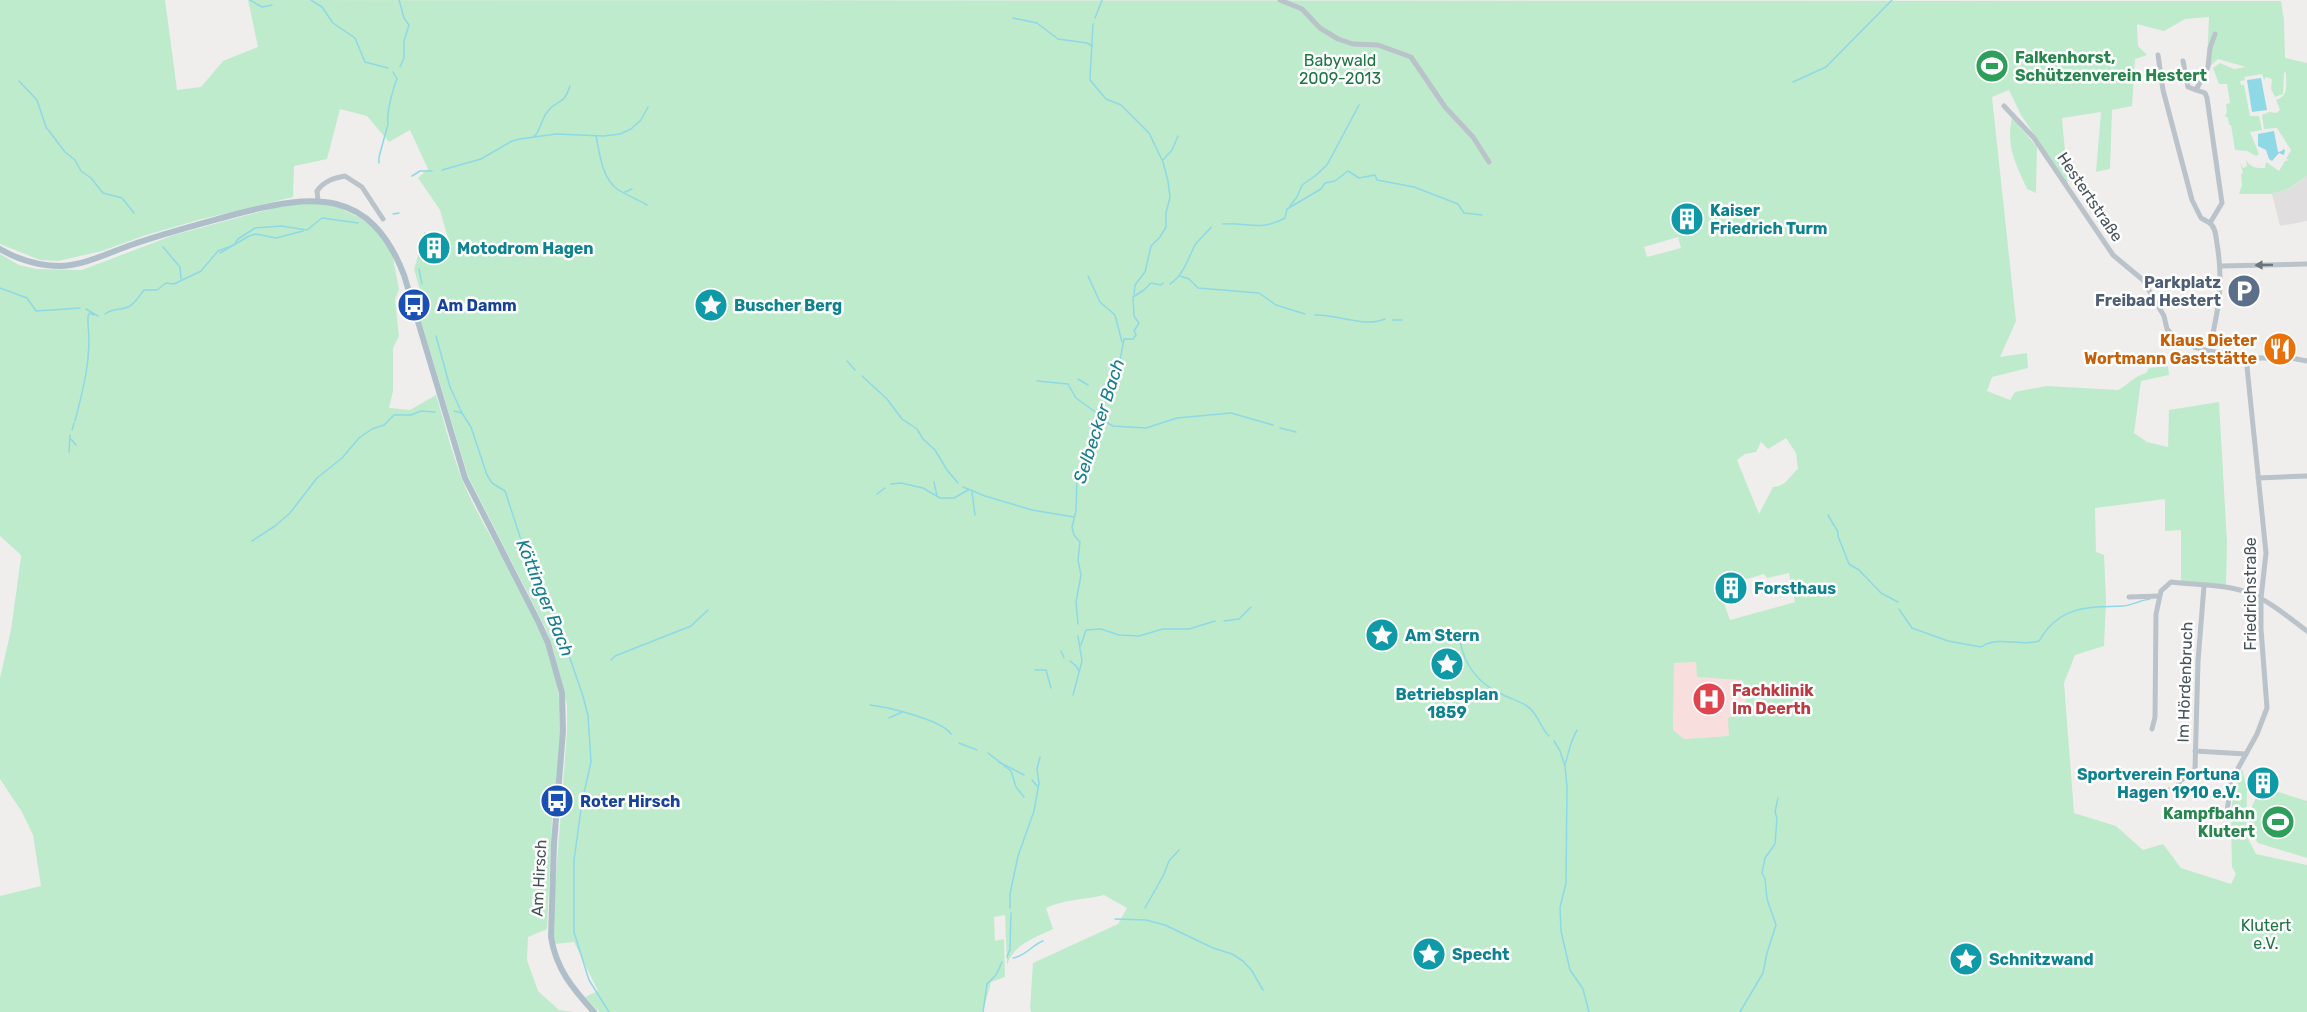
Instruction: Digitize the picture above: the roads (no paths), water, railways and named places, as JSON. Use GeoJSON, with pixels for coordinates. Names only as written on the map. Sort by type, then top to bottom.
{"type":"FeatureCollection","features":[{"type":"Feature","properties":{"kind":"main road","name":"Am Hirsch"},"geometry":{"type":"LineString","coordinates":[[0,249],[32,263],[50,266],[72,265],[166,233],[297,200],[318,201],[341,206],[368,220],[384,237],[398,260],[465,478],[548,643],[562,693],[563,731],[556,813],[550,917],[551,937],[558,964],[567,981],[594,1012]]}},
{"type":"Feature","properties":{"kind":"street"},"geometry":{"type":"LineString","coordinates":[[1280,0],[1302,9],[1320,28],[1338,39],[1353,44],[1378,45],[1411,57],[1445,106],[1473,137],[1490,162]]}},
{"type":"Feature","properties":{"kind":"street"},"geometry":{"type":"LineString","coordinates":[[2196,90],[2208,67],[2210,48],[2215,34]]}},
{"type":"Feature","properties":{"kind":"street"},"geometry":{"type":"LineString","coordinates":[[2158,55],[2163,90],[2192,200],[2201,218],[2215,229],[2221,266],[2220,301],[2209,351]]}},
{"type":"Feature","properties":{"kind":"street"},"geometry":{"type":"LineString","coordinates":[[2183,61],[2188,87],[2205,93],[2207,98],[2222,203],[2210,223]]}},
{"type":"Feature","properties":{"kind":"street","name":"Hestertstraße"},"geometry":{"type":"LineString","coordinates":[[2004,106],[2034,138],[2113,255],[2143,280],[2164,316],[2169,333],[2186,344],[2209,351],[2246,357],[2291,358],[2307,361]]}},
{"type":"Feature","properties":{"kind":"street"},"geometry":{"type":"LineString","coordinates":[[318,201],[319,187],[329,180],[345,176],[362,187],[383,219]]}},
{"type":"Feature","properties":{"kind":"street"},"geometry":{"type":"LineString","coordinates":[[2221,266],[2307,264]]}},
{"type":"Feature","properties":{"kind":"street","name":"Friedrichstraße"},"geometry":{"type":"LineString","coordinates":[[2228,812],[2231,781],[2267,708],[2261,629],[2261,598],[2266,553],[2246,357]]}},
{"type":"Feature","properties":{"kind":"street"},"geometry":{"type":"LineString","coordinates":[[2258,478],[2307,476]]}},
{"type":"Feature","properties":{"kind":"street"},"geometry":{"type":"LineString","coordinates":[[2152,729],[2155,717],[2156,614],[2163,587],[2171,582],[2232,589],[2261,598],[2307,631]]}},
{"type":"Feature","properties":{"kind":"street","name":"Im Hördenbruch"},"geometry":{"type":"LineString","coordinates":[[2157,792],[2176,789],[2180,780],[2195,769],[2198,661],[2204,586]]}},
{"type":"Feature","properties":{"kind":"street"},"geometry":{"type":"LineString","coordinates":[[2129,597],[2159,596]]}},
{"type":"Feature","properties":{"kind":"street"},"geometry":{"type":"LineString","coordinates":[[2195,751],[2246,754]]}},
{"type":"Feature","properties":{"kind":"water"},"geometry":{"type":"Polygon","coordinates":[[[2261,78],[2267,110],[2252,112],[2247,80],[2261,78]]]}},
{"type":"Feature","properties":{"kind":"water"},"geometry":{"type":"Polygon","coordinates":[[[2274,131],[2278,152],[2285,150],[2284,155],[2279,153],[2272,161],[2266,150],[2258,146],[2258,134],[2274,131]]]}},
{"type":"Feature","properties":{"kind":"waterway","name":"Köttinger Bach"},"geometry":{"type":"LineString","coordinates":[[250,0],[262,7],[272,5]]}},
{"type":"Feature","properties":{"kind":"waterway","name":"Köttinger Bach"},"geometry":{"type":"LineString","coordinates":[[311,0],[322,7],[333,23],[355,38],[365,62],[388,68]]}},
{"type":"Feature","properties":{"kind":"waterway"},"geometry":{"type":"LineString","coordinates":[[399,0],[404,18],[409,25],[404,41],[404,58],[400,67]]}},
{"type":"Feature","properties":{"kind":"waterway"},"geometry":{"type":"LineString","coordinates":[[1095,18],[1102,0]]}},
{"type":"Feature","properties":{"kind":"waterway"},"geometry":{"type":"LineString","coordinates":[[1793,82],[1826,67],[1892,0]]}},
{"type":"Feature","properties":{"kind":"waterway"},"geometry":{"type":"LineString","coordinates":[[1013,18],[1037,23],[1058,39],[1087,43],[1092,46]]}},
{"type":"Feature","properties":{"kind":"waterway"},"geometry":{"type":"LineString","coordinates":[[1093,24],[1090,80],[1106,99],[1121,105],[1149,133],[1163,162],[1168,181],[1170,197],[1166,213],[1166,227],[1151,246],[1145,272],[1135,285],[1134,294]]}},
{"type":"Feature","properties":{"kind":"waterway","name":"Köttinger Bach"},"geometry":{"type":"LineString","coordinates":[[379,163],[388,124],[390,102],[397,79],[393,72]]}},
{"type":"Feature","properties":{"kind":"waterway"},"geometry":{"type":"LineString","coordinates":[[19,81],[37,100],[46,127],[65,152],[75,160],[81,171],[91,178],[103,193],[122,198],[134,213]]}},
{"type":"Feature","properties":{"kind":"waterway"},"geometry":{"type":"LineString","coordinates":[[534,137],[546,114],[551,107],[565,97],[570,86]]}},
{"type":"Feature","properties":{"kind":"waterway"},"geometry":{"type":"LineString","coordinates":[[1290,206],[1302,185],[1327,165],[1359,105]]}},
{"type":"Feature","properties":{"kind":"waterway"},"geometry":{"type":"LineString","coordinates":[[442,170],[481,159],[512,141],[520,139],[556,134],[604,136],[620,134],[631,129],[641,120],[648,107]]}},
{"type":"Feature","properties":{"kind":"waterway"},"geometry":{"type":"LineString","coordinates":[[596,136],[602,164],[612,184],[620,191],[647,205]]}},
{"type":"Feature","properties":{"kind":"waterway"},"geometry":{"type":"LineString","coordinates":[[1163,160],[1172,150],[1178,136]]}},
{"type":"Feature","properties":{"kind":"waterway"},"geometry":{"type":"LineString","coordinates":[[412,176],[420,171],[432,171]]}},
{"type":"Feature","properties":{"kind":"waterway","name":"Selbecker Bach"},"geometry":{"type":"LineString","coordinates":[[1223,224],[1261,226],[1276,222],[1285,218],[1287,209],[1321,189],[1325,183],[1335,181],[1348,171],[1359,178],[1375,175],[1377,180],[1414,187],[1458,204],[1464,213],[1482,215]]}},
{"type":"Feature","properties":{"kind":"waterway"},"geometry":{"type":"LineString","coordinates":[[625,192],[632,189]]}},
{"type":"Feature","properties":{"kind":"waterway"},"geometry":{"type":"LineString","coordinates":[[393,214],[399,213]]}},
{"type":"Feature","properties":{"kind":"waterway"},"geometry":{"type":"LineString","coordinates":[[105,314],[130,306],[144,290],[157,290],[166,283],[174,284],[201,271],[218,251],[234,245],[238,239],[255,228],[281,226],[307,230],[322,218],[358,223]]}},
{"type":"Feature","properties":{"kind":"waterway","name":"Selbecker Bach"},"geometry":{"type":"LineString","coordinates":[[1170,284],[1182,272],[1195,245],[1211,227]]}},
{"type":"Feature","properties":{"kind":"waterway"},"geometry":{"type":"LineString","coordinates":[[220,253],[256,234],[276,238],[303,231]]}},
{"type":"Feature","properties":{"kind":"waterway","name":"Köttinger Bach"},"geometry":{"type":"LineString","coordinates":[[423,242],[425,233]]}},
{"type":"Feature","properties":{"kind":"waterway"},"geometry":{"type":"LineString","coordinates":[[163,247],[180,267],[181,279]]}},
{"type":"Feature","properties":{"kind":"waterway","name":"Köttinger Bach"},"geometry":{"type":"LineString","coordinates":[[419,269],[422,284]]}},
{"type":"Feature","properties":{"kind":"waterway"},"geometry":{"type":"LineString","coordinates":[[1088,276],[1100,302],[1115,315],[1122,342]]}},
{"type":"Feature","properties":{"kind":"waterway"},"geometry":{"type":"LineString","coordinates":[[1180,276],[1189,279],[1198,288],[1259,293],[1276,305],[1305,314]]}},
{"type":"Feature","properties":{"kind":"waterway","name":"Selbecker Bach"},"geometry":{"type":"LineString","coordinates":[[1078,624],[1076,602],[1081,575],[1078,560],[1080,542],[1074,535],[1072,527],[1076,511],[1077,477],[1088,456],[1092,432],[1117,376],[1124,339],[1133,339],[1136,335],[1134,331],[1139,323],[1134,316],[1133,297],[1151,283],[1161,285],[1163,283]]}},
{"type":"Feature","properties":{"kind":"waterway"},"geometry":{"type":"LineString","coordinates":[[0,288],[27,298],[36,311],[80,308]]}},
{"type":"Feature","properties":{"kind":"waterway"},"geometry":{"type":"LineString","coordinates":[[86,309],[98,316]]}},
{"type":"Feature","properties":{"kind":"waterway"},"geometry":{"type":"LineString","coordinates":[[88,323],[90,313],[94,315]]}},
{"type":"Feature","properties":{"kind":"waterway"},"geometry":{"type":"LineString","coordinates":[[1315,315],[1368,322],[1385,319]]}},
{"type":"Feature","properties":{"kind":"waterway"},"geometry":{"type":"LineString","coordinates":[[1393,320],[1402,320]]}},
{"type":"Feature","properties":{"kind":"waterway"},"geometry":{"type":"LineString","coordinates":[[75,421],[88,361],[88,324]]}},
{"type":"Feature","properties":{"kind":"waterway","name":"Köttinger Bach"},"geometry":{"type":"LineString","coordinates":[[436,336],[450,387],[471,427],[487,475],[492,483],[505,491],[533,576],[553,609],[583,696],[588,716],[591,762],[582,802],[574,860],[574,932],[589,980],[609,1012]]}},
{"type":"Feature","properties":{"kind":"waterway"},"geometry":{"type":"LineString","coordinates":[[847,361],[855,370]]}},
{"type":"Feature","properties":{"kind":"waterway"},"geometry":{"type":"LineString","coordinates":[[862,376],[887,399],[902,419],[917,429],[958,483]]}},
{"type":"Feature","properties":{"kind":"waterway"},"geometry":{"type":"LineString","coordinates":[[1078,379],[1088,385]]}},
{"type":"Feature","properties":{"kind":"waterway"},"geometry":{"type":"LineString","coordinates":[[1037,381],[1068,384],[1076,398],[1098,414]]}},
{"type":"Feature","properties":{"kind":"waterway"},"geometry":{"type":"LineString","coordinates":[[252,541],[290,513],[317,478],[342,458],[359,438],[372,429],[384,425],[394,415],[411,415],[421,411],[435,412]]}},
{"type":"Feature","properties":{"kind":"waterway","name":"Köttinger Bach"},"geometry":{"type":"LineString","coordinates":[[454,411],[462,413]]}},
{"type":"Feature","properties":{"kind":"waterway"},"geometry":{"type":"LineString","coordinates":[[1104,421],[1113,426],[1146,428],[1177,418],[1231,413],[1273,425]]}},
{"type":"Feature","properties":{"kind":"waterway"},"geometry":{"type":"LineString","coordinates":[[72,430],[74,423]]}},
{"type":"Feature","properties":{"kind":"waterway"},"geometry":{"type":"LineString","coordinates":[[1280,428],[1296,432]]}},
{"type":"Feature","properties":{"kind":"waterway"},"geometry":{"type":"LineString","coordinates":[[69,452],[70,435]]}},
{"type":"Feature","properties":{"kind":"waterway"},"geometry":{"type":"LineString","coordinates":[[71,439],[76,445]]}},
{"type":"Feature","properties":{"kind":"waterway"},"geometry":{"type":"LineString","coordinates":[[934,482],[937,496]]}},
{"type":"Feature","properties":{"kind":"waterway"},"geometry":{"type":"LineString","coordinates":[[891,484],[901,483],[923,488],[940,498],[954,498],[968,490]]}},
{"type":"Feature","properties":{"kind":"waterway"},"geometry":{"type":"LineString","coordinates":[[963,487],[1032,510],[1074,517]]}},
{"type":"Feature","properties":{"kind":"waterway"},"geometry":{"type":"LineString","coordinates":[[877,494],[885,488]]}},
{"type":"Feature","properties":{"kind":"waterway"},"geometry":{"type":"LineString","coordinates":[[972,492],[975,515]]}},
{"type":"Feature","properties":{"kind":"waterway"},"geometry":{"type":"LineString","coordinates":[[1828,515],[1838,532],[1849,564],[1859,570],[1881,593],[1898,602]]}},
{"type":"Feature","properties":{"kind":"waterway"},"geometry":{"type":"LineString","coordinates":[[1899,609],[1912,628],[1948,641],[1981,647],[2003,641],[2025,643],[2039,641],[2055,621],[2075,611],[2086,608],[2125,606],[2150,599]]}},
{"type":"Feature","properties":{"kind":"waterway"},"geometry":{"type":"LineString","coordinates":[[1224,621],[1239,619],[1251,607]]}},
{"type":"Feature","properties":{"kind":"waterway"},"geometry":{"type":"LineString","coordinates":[[611,660],[615,656],[691,626],[708,610]]}},
{"type":"Feature","properties":{"kind":"waterway"},"geometry":{"type":"LineString","coordinates":[[1081,645],[1086,630],[1101,629],[1119,635],[1139,636],[1163,629],[1189,629],[1215,621]]}},
{"type":"Feature","properties":{"kind":"waterway","name":"Selbecker Bach"},"geometry":{"type":"LineString","coordinates":[[1073,695],[1082,661],[1078,636]]}},
{"type":"Feature","properties":{"kind":"waterway"},"geometry":{"type":"LineString","coordinates":[[1460,640],[1465,657],[1479,679],[1493,690],[1531,709],[1549,736]]}},
{"type":"Feature","properties":{"kind":"waterway"},"geometry":{"type":"LineString","coordinates":[[1061,651],[1064,658]]}},
{"type":"Feature","properties":{"kind":"waterway"},"geometry":{"type":"LineString","coordinates":[[1070,661],[1079,671]]}},
{"type":"Feature","properties":{"kind":"waterway"},"geometry":{"type":"LineString","coordinates":[[1035,670],[1046,670],[1051,688]]}},
{"type":"Feature","properties":{"kind":"waterway"},"geometry":{"type":"LineString","coordinates":[[870,705],[926,719],[951,734]]}},
{"type":"Feature","properties":{"kind":"waterway"},"geometry":{"type":"LineString","coordinates":[[889,718],[902,712]]}},
{"type":"Feature","properties":{"kind":"waterway"},"geometry":{"type":"LineString","coordinates":[[1565,765],[1577,730]]}},
{"type":"Feature","properties":{"kind":"waterway"},"geometry":{"type":"LineString","coordinates":[[1554,741],[1565,766],[1567,787],[1566,883],[1560,907],[1561,931],[1570,970],[1583,989],[1589,1012]]}},
{"type":"Feature","properties":{"kind":"waterway"},"geometry":{"type":"LineString","coordinates":[[959,743],[977,750]]}},
{"type":"Feature","properties":{"kind":"waterway"},"geometry":{"type":"LineString","coordinates":[[988,753],[1011,771],[1016,787],[1024,797]]}},
{"type":"Feature","properties":{"kind":"waterway","name":"Selbecker Bach"},"geometry":{"type":"LineString","coordinates":[[1010,908],[1010,894],[1018,856],[1034,811],[1039,783],[1037,769],[1040,757]]}},
{"type":"Feature","properties":{"kind":"waterway"},"geometry":{"type":"LineString","coordinates":[[999,762],[1024,775]]}},
{"type":"Feature","properties":{"kind":"waterway"},"geometry":{"type":"LineString","coordinates":[[1032,780],[1037,786]]}},
{"type":"Feature","properties":{"kind":"waterway"},"geometry":{"type":"LineString","coordinates":[[1740,1012],[1763,973],[1776,925],[1767,899],[1765,879],[1762,873],[1765,858],[1775,844],[1777,818],[1775,812],[1778,798]]}},
{"type":"Feature","properties":{"kind":"waterway"},"geometry":{"type":"LineString","coordinates":[[1145,908],[1169,861],[1179,850]]}},
{"type":"Feature","properties":{"kind":"waterway","name":"Selbecker Bach"},"geometry":{"type":"LineString","coordinates":[[1007,957],[1010,949],[1011,913]]}},
{"type":"Feature","properties":{"kind":"waterway"},"geometry":{"type":"LineString","coordinates":[[1115,919],[1146,920],[1165,925],[1213,948],[1232,954],[1252,971],[1263,990]]}},
{"type":"Feature","properties":{"kind":"waterway"},"geometry":{"type":"LineString","coordinates":[[1013,958],[1022,955],[1043,941]]}},
{"type":"Feature","properties":{"kind":"waterway","name":"Selbecker Bach"},"geometry":{"type":"LineString","coordinates":[[983,1012],[987,984],[996,975],[1002,962]]}},
{"type":"Feature","properties":{"kind":"place","name":"Falkenhorst, Schützenverein Hestert"},"geometry":{"type":"Point","coordinates":[1992,66]}},
{"type":"Feature","properties":{"kind":"place","name":"Kaiser Friedrich Turm"},"geometry":{"type":"Point","coordinates":[1687,219]}},
{"type":"Feature","properties":{"kind":"place","name":"Motodrom Hagen"},"geometry":{"type":"Point","coordinates":[434,248]}},
{"type":"Feature","properties":{"kind":"place","name":"Parkplatz Freibad Hestert"},"geometry":{"type":"Point","coordinates":[2244,291]}},
{"type":"Feature","properties":{"kind":"place","name":"Am Damm"},"geometry":{"type":"Point","coordinates":[414,305]}},
{"type":"Feature","properties":{"kind":"place","name":"Buscher Berg"},"geometry":{"type":"Point","coordinates":[711,305]}},
{"type":"Feature","properties":{"kind":"place","name":"Klaus Dieter Wortmann Gaststätte"},"geometry":{"type":"Point","coordinates":[2280,349]}},
{"type":"Feature","properties":{"kind":"place","name":"Forsthaus"},"geometry":{"type":"Point","coordinates":[1731,588]}},
{"type":"Feature","properties":{"kind":"place","name":"Am Stern"},"geometry":{"type":"Point","coordinates":[1382,635]}},
{"type":"Feature","properties":{"kind":"place","name":"Betriebsplan 1859"},"geometry":{"type":"Point","coordinates":[1447,664]}},
{"type":"Feature","properties":{"kind":"place","name":"Fachklinik Im Deerth"},"geometry":{"type":"Point","coordinates":[1709,699]}},
{"type":"Feature","properties":{"kind":"place","name":"Sportverein Fortuna Hagen 1910 e.V."},"geometry":{"type":"Point","coordinates":[2263,783]}},
{"type":"Feature","properties":{"kind":"place","name":"Roter Hirsch"},"geometry":{"type":"Point","coordinates":[557,801]}},
{"type":"Feature","properties":{"kind":"place","name":"Kampfbahn Klutert"},"geometry":{"type":"Point","coordinates":[2278,822]}},
{"type":"Feature","properties":{"kind":"place","name":"Specht"},"geometry":{"type":"Point","coordinates":[1429,954]}},
{"type":"Feature","properties":{"kind":"place","name":"Schnitzwand"},"geometry":{"type":"Point","coordinates":[1966,959]}},
{"type":"Feature","properties":{"kind":"park label","name":"Babywald 2009-2013"},"geometry":{"type":"Point","coordinates":[1340,69]}},
{"type":"Feature","properties":{"kind":"park label","name":"Klutert e.V."},"geometry":{"type":"Point","coordinates":[2266,934]}}]}
